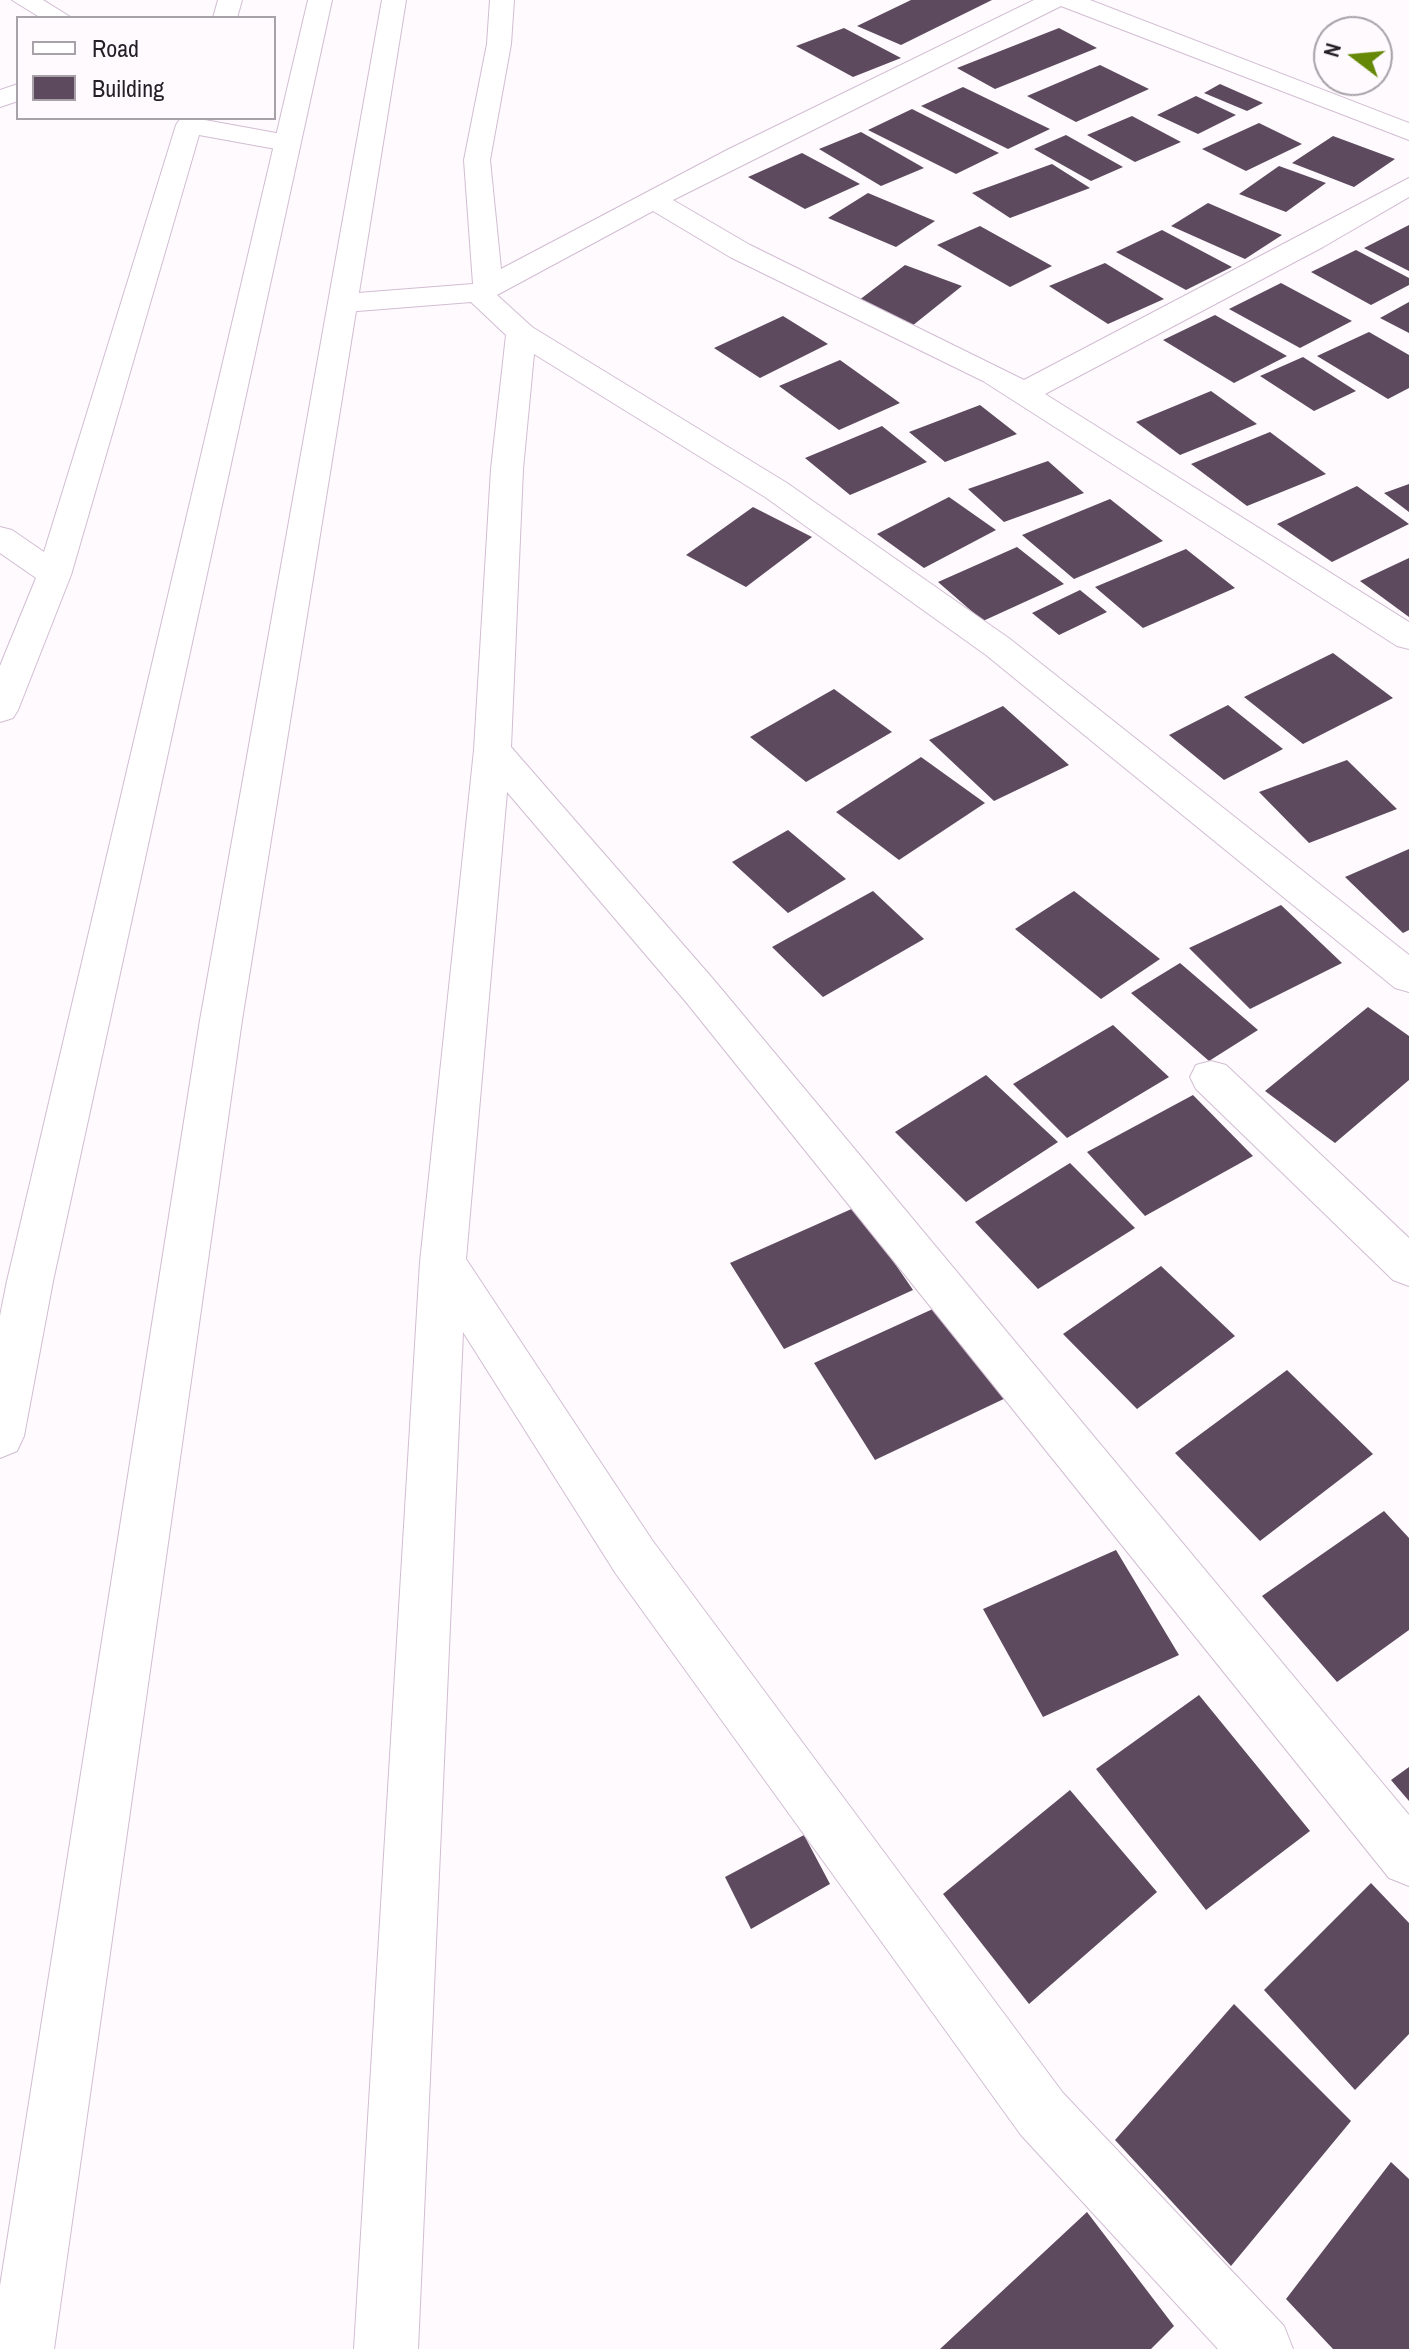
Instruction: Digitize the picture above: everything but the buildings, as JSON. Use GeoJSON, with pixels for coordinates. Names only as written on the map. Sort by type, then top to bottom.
{"type":"FeatureCollection","features":[{"type":"Feature","properties":{"kind":"main road"},"geometry":{"type":"LineString","coordinates":[[24,0],[56,16]]}},
{"type":"Feature","properties":{"kind":"main road"},"geometry":{"type":"LineString","coordinates":[[0,1436],[30,1281],[320,0]]}},
{"type":"Feature","properties":{"kind":"main road"},"geometry":{"type":"LineString","coordinates":[[22,2349],[221,1020],[394,0]]}},
{"type":"Feature","properties":{"kind":"main road"},"geometry":{"type":"LineString","coordinates":[[502,0],[499,44],[477,160],[483,290],[521,333],[776,490],[998,647],[1409,977]]}},
{"type":"Feature","properties":{"kind":"main road"},"geometry":{"type":"LineString","coordinates":[[345,303],[483,290],[736,156],[1053,0]]}},
{"type":"Feature","properties":{"kind":"main road"},"geometry":{"type":"LineString","coordinates":[[1068,0],[1409,132]]}},
{"type":"Feature","properties":{"kind":"main road"},"geometry":{"type":"LineString","coordinates":[[0,710],[54,575],[188,121],[287,143]]}},
{"type":"Feature","properties":{"kind":"main road"},"geometry":{"type":"LineString","coordinates":[[1023,393],[1299,248],[1409,186]]}},
{"type":"Feature","properties":{"kind":"main road"},"geometry":{"type":"LineString","coordinates":[[653,200],[740,251],[994,375],[1409,638]]}},
{"type":"Feature","properties":{"kind":"main road"},"geometry":{"type":"LineString","coordinates":[[386,2349],[409,1855],[443,1262],[492,750],[507,469],[521,333]]}},
{"type":"Feature","properties":{"kind":"main road"},"geometry":{"type":"LineString","coordinates":[[0,537],[54,575]]}},
{"type":"Feature","properties":{"kind":"main road"},"geometry":{"type":"LineString","coordinates":[[492,750],[700,991],[1409,1858]]}},
{"type":"Feature","properties":{"kind":"main road"},"geometry":{"type":"LineString","coordinates":[[1211,1077],[1409,1267]]}},
{"type":"Feature","properties":{"kind":"main road"},"geometry":{"type":"LineString","coordinates":[[443,1262],[634,1557],[1042,2114],[1261,2349]]}}]}
